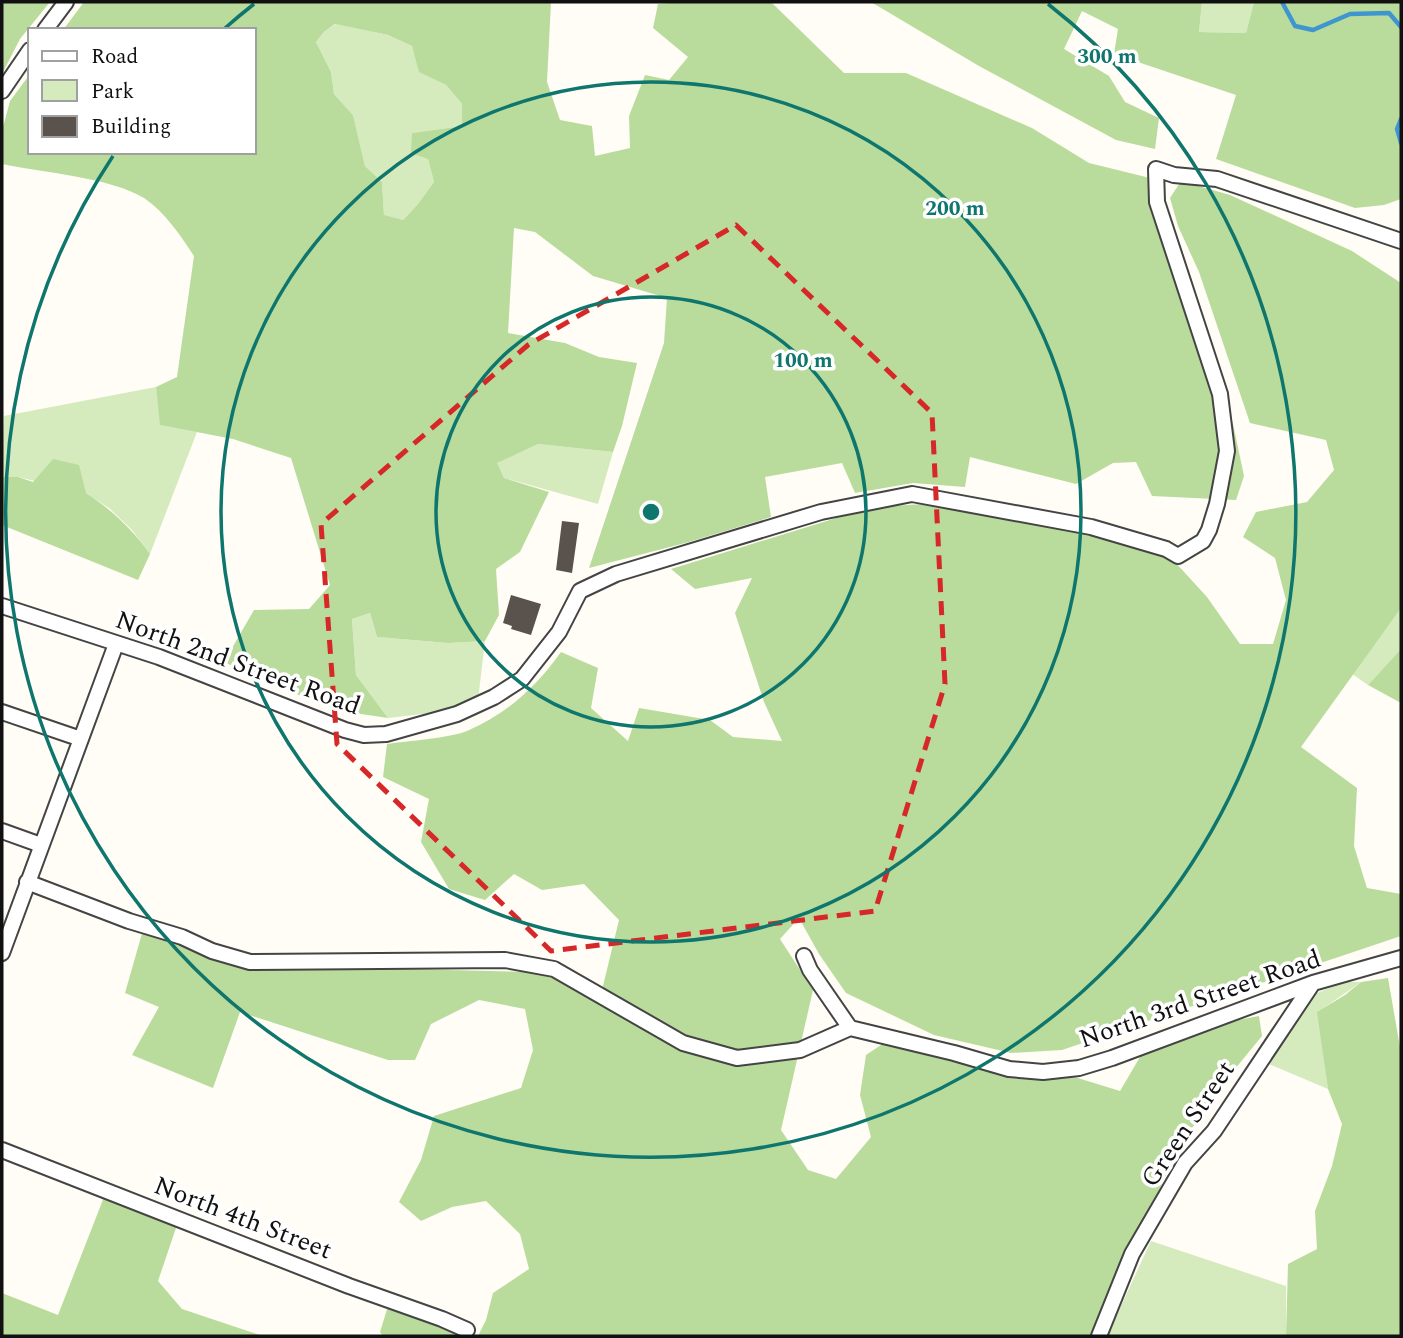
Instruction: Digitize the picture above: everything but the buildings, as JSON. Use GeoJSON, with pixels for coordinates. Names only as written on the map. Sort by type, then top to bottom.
{"type":"FeatureCollection","features":[{"type":"Feature","properties":{"kind":"street"},"geometry":{"type":"LineString","coordinates":[[46,28],[65,2]]}},
{"type":"Feature","properties":{"kind":"street"},"geometry":{"type":"LineString","coordinates":[[2,91],[28,53]]}},
{"type":"Feature","properties":{"kind":"street","name":"North 2nd Street Road"},"geometry":{"type":"LineString","coordinates":[[2,606],[159,657],[364,735],[386,734],[457,714],[522,679],[559,632],[580,591],[616,574],[821,512],[912,494],[1091,527],[1166,549],[1178,556],[1203,541],[1209,530],[1227,450],[1220,394],[1157,202],[1156,169],[1174,175],[1217,179],[1401,241]]}},
{"type":"Feature","properties":{"kind":"street"},"geometry":{"type":"LineString","coordinates":[[2,953],[116,645]]}},
{"type":"Feature","properties":{"kind":"street"},"geometry":{"type":"LineString","coordinates":[[2,712],[81,739]]}},
{"type":"Feature","properties":{"kind":"street"},"geometry":{"type":"LineString","coordinates":[[2,831],[41,845]]}},
{"type":"Feature","properties":{"kind":"street"},"geometry":{"type":"LineString","coordinates":[[27,882],[129,921],[182,937],[212,951],[250,961],[505,960],[554,969],[683,1043],[737,1058],[800,1050],[850,1028],[810,970],[804,956]]}},
{"type":"Feature","properties":{"kind":"street","name":"North 3rd Street Road"},"geometry":{"type":"LineString","coordinates":[[850,1028],[1009,1069],[1043,1072],[1067,1070],[1112,1058],[1313,983],[1401,958]]}},
{"type":"Feature","properties":{"kind":"street","name":"Green Street"},"geometry":{"type":"LineString","coordinates":[[1099,1336],[1132,1254],[1185,1163],[1214,1131],[1313,983]]}},
{"type":"Feature","properties":{"kind":"street","name":"North 4th Street"},"geometry":{"type":"LineString","coordinates":[[2,1150],[337,1281],[442,1319],[467,1331]]}},
{"type":"Feature","properties":{"kind":"highlighted area"},"geometry":{"type":"Polygon","coordinates":[[[736,225],[932,413],[945,684],[875,911],[551,951],[337,744],[321,524],[528,345],[736,225]]]}},
{"type":"Feature","properties":{"kind":"green space"},"geometry":{"type":"Polygon","coordinates":[[[2,2],[50,2],[20,39],[2,74],[2,2]]]}},
{"type":"Feature","properties":{"kind":"green space"},"geometry":{"type":"Polygon","coordinates":[[[84,2],[551,2],[547,82],[560,120],[592,126],[595,156],[630,148],[629,116],[645,75],[669,80],[688,57],[653,28],[658,4],[771,2],[844,73],[906,73],[1032,128],[1089,163],[1150,178],[1233,424],[1244,476],[1236,500],[1152,496],[1136,462],[1113,463],[1076,484],[970,457],[965,487],[913,483],[855,493],[842,463],[765,477],[771,517],[589,568],[664,343],[667,298],[593,276],[535,232],[514,228],[508,333],[565,343],[599,357],[637,363],[613,452],[538,444],[497,463],[504,478],[549,492],[520,552],[496,569],[499,615],[485,641],[448,643],[377,637],[370,613],[352,619],[356,675],[388,718],[341,711],[224,662],[254,610],[309,609],[330,585],[291,458],[233,439],[160,425],[156,387],[177,377],[194,256],[159,210],[130,191],[76,176],[2,164],[2,131],[10,101],[28,77],[28,154],[256,154],[256,28],[64,28],[84,2]],[[335,24],[316,42],[331,72],[334,94],[353,115],[365,166],[382,182],[384,215],[403,220],[434,182],[428,159],[411,153],[412,133],[462,126],[462,104],[446,85],[419,72],[412,46],[388,35],[335,24]]]}},
{"type":"Feature","properties":{"kind":"green space"},"geometry":{"type":"Polygon","coordinates":[[[871,2],[1202,2],[1199,32],[1246,33],[1254,2],[1401,2],[1401,199],[1384,205],[1355,208],[1216,159],[1236,95],[1114,54],[1118,29],[1082,11],[1064,49],[1109,76],[1125,102],[1159,118],[1155,149],[1116,140],[979,66],[871,2]]]}},
{"type":"Feature","properties":{"kind":"green space"},"geometry":{"type":"Polygon","coordinates":[[[1202,2],[1254,2],[1246,33],[1199,32],[1202,2]]]}},
{"type":"Feature","properties":{"kind":"green space"},"geometry":{"type":"Polygon","coordinates":[[[336,24],[388,35],[412,46],[420,72],[446,85],[462,104],[462,126],[412,133],[428,159],[434,182],[403,220],[384,216],[382,182],[365,166],[353,115],[334,94],[331,72],[316,42],[336,24]]]}},
{"type":"Feature","properties":{"kind":"green space"},"geometry":{"type":"Polygon","coordinates":[[[1181,181],[1230,195],[1352,251],[1401,283],[1401,608],[1301,747],[1357,788],[1354,846],[1367,888],[1401,894],[1401,936],[1062,1050],[1011,1053],[934,1035],[846,993],[819,954],[799,918],[780,939],[813,990],[781,1130],[808,1170],[836,1179],[871,1137],[860,1095],[866,1055],[890,1039],[1068,1075],[1120,1091],[1140,1057],[1175,1032],[1259,1016],[1262,1036],[1207,1103],[1170,1166],[1093,1336],[478,1336],[486,1320],[493,1293],[529,1269],[520,1234],[486,1201],[452,1207],[421,1221],[399,1202],[421,1160],[434,1116],[521,1088],[533,1050],[525,1009],[479,1000],[431,1024],[415,1060],[388,1060],[240,1012],[213,1088],[132,1055],[159,1007],[125,993],[143,930],[280,966],[529,972],[602,990],[619,920],[584,884],[542,890],[514,874],[485,900],[449,889],[421,842],[429,799],[383,777],[387,744],[450,736],[481,724],[520,698],[561,652],[598,668],[591,708],[628,741],[639,708],[710,720],[733,737],[782,741],[764,702],[735,613],[752,578],[695,589],[671,569],[872,507],[924,504],[996,510],[1100,531],[1174,561],[1207,597],[1240,644],[1273,644],[1286,600],[1275,558],[1243,537],[1256,512],[1307,502],[1334,470],[1326,440],[1250,423],[1199,272],[1178,226],[1170,198],[1181,181]]]}},
{"type":"Feature","properties":{"kind":"green space"},"geometry":{"type":"Polygon","coordinates":[[[156,387],[161,425],[197,432],[150,554],[132,530],[109,508],[86,493],[18,477],[2,477],[4,416],[156,387]]]}},
{"type":"Feature","properties":{"kind":"green space"},"geometry":{"type":"Polygon","coordinates":[[[538,444],[613,452],[598,504],[504,478],[496,463],[538,444]]]}},
{"type":"Feature","properties":{"kind":"green space"},"geometry":{"type":"Polygon","coordinates":[[[53,459],[79,465],[86,493],[121,520],[150,554],[138,580],[2,525],[2,477],[18,477],[33,482],[53,459]]]}},
{"type":"Feature","properties":{"kind":"green space"},"geometry":{"type":"Polygon","coordinates":[[[1401,608],[1401,649],[1368,685],[1352,674],[1401,608]]]}},
{"type":"Feature","properties":{"kind":"green space"},"geometry":{"type":"Polygon","coordinates":[[[370,613],[377,637],[448,643],[485,641],[478,700],[431,713],[388,718],[356,675],[352,619],[370,613]]]}},
{"type":"Feature","properties":{"kind":"green space"},"geometry":{"type":"Polygon","coordinates":[[[1401,649],[1401,703],[1368,685],[1401,649]]]}},
{"type":"Feature","properties":{"kind":"green space"},"geometry":{"type":"Polygon","coordinates":[[[1388,978],[1401,1053],[1401,1336],[1286,1336],[1288,1264],[1317,1249],[1315,1211],[1332,1166],[1342,1124],[1328,1089],[1317,1012],[1361,982],[1388,978]]]}},
{"type":"Feature","properties":{"kind":"green space"},"geometry":{"type":"Polygon","coordinates":[[[1342,982],[1361,982],[1318,1012],[1328,1089],[1259,1060],[1304,999],[1342,982]]]}},
{"type":"Feature","properties":{"kind":"green space"},"geometry":{"type":"Polygon","coordinates":[[[104,1197],[177,1225],[158,1281],[182,1309],[263,1336],[2,1336],[2,1293],[58,1315],[104,1197]]]}},
{"type":"Feature","properties":{"kind":"green space"},"geometry":{"type":"Polygon","coordinates":[[[1151,1241],[1286,1286],[1286,1336],[1107,1336],[1151,1241]]]}},
{"type":"Feature","properties":{"kind":"green space"},"geometry":{"type":"Polygon","coordinates":[[[388,1306],[463,1336],[383,1336],[380,1332],[388,1306]]]}},
{"type":"Feature","properties":{"kind":"waterway"},"geometry":{"type":"LineString","coordinates":[[1282,2],[1295,26],[1313,30],[1350,14],[1389,13],[1401,27]]}},
{"type":"Feature","properties":{"kind":"waterway"},"geometry":{"type":"LineString","coordinates":[[1401,119],[1397,129],[1401,143]]}}]}
